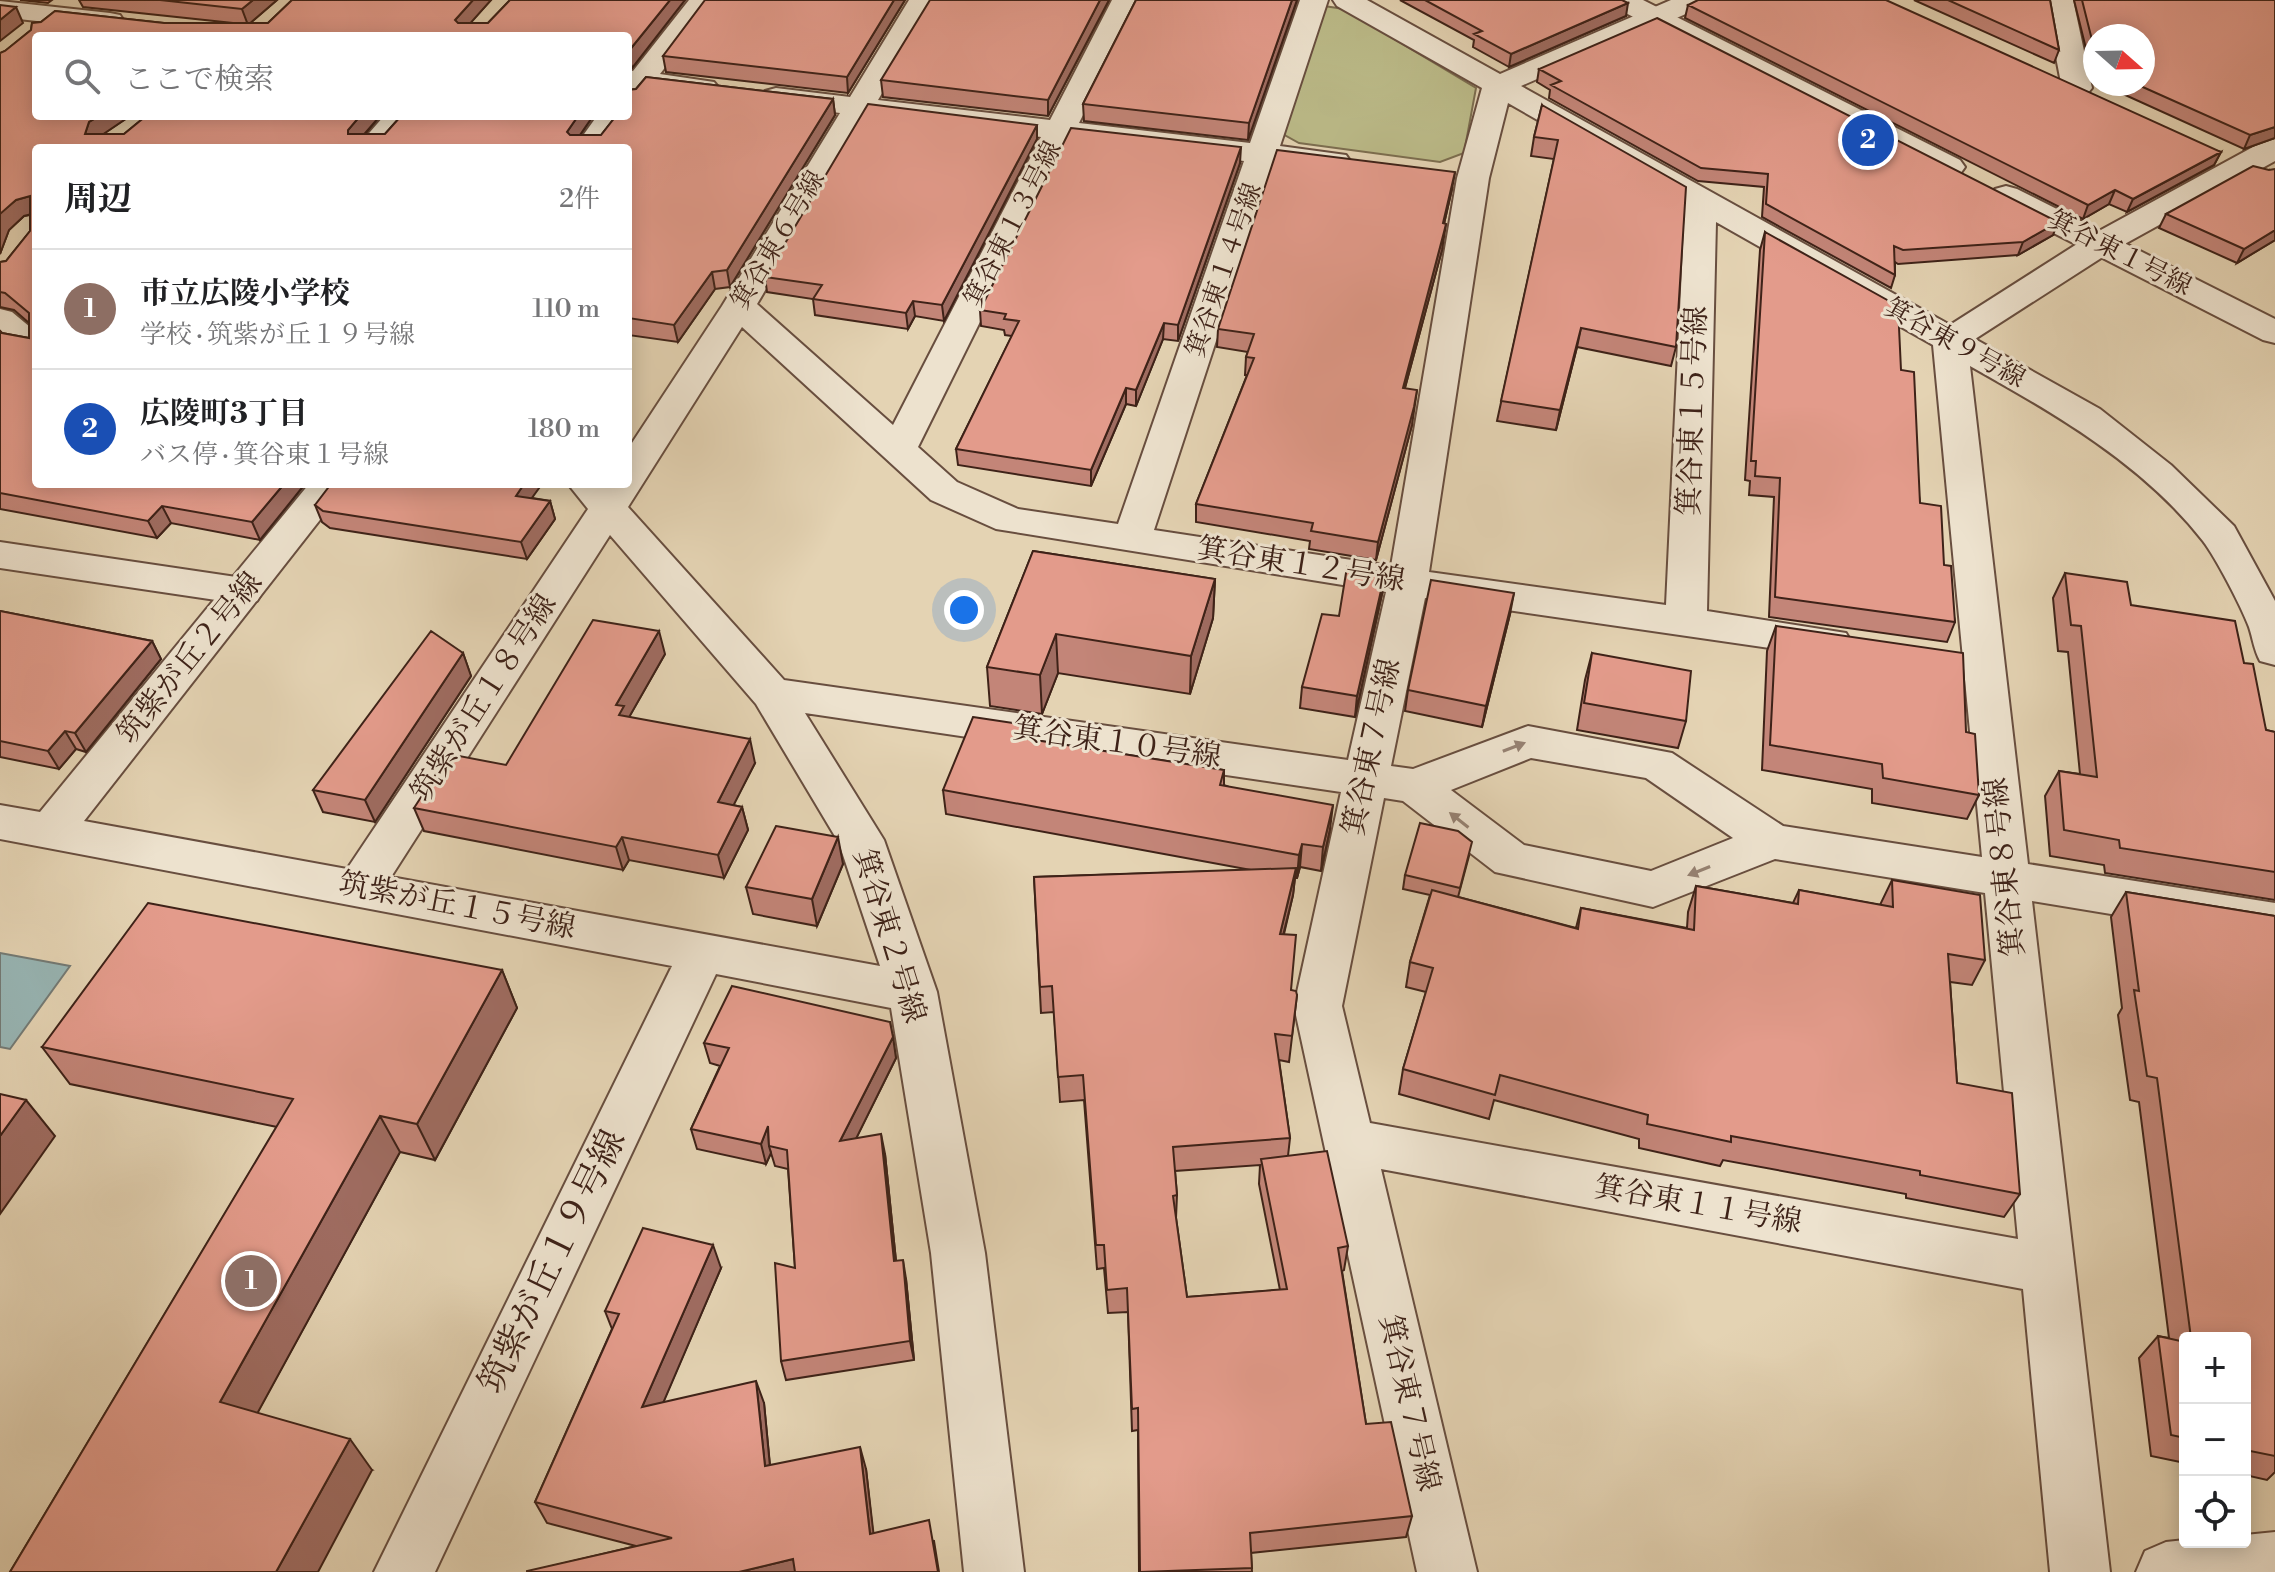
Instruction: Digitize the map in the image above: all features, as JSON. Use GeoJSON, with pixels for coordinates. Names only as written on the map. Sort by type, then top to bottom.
{"type":"FeatureCollection","features":[{"type":"Feature","properties":{"kind":"street"},"geometry":{"type":"LineString","coordinates":[[632,85],[703,0]]}},
{"type":"Feature","properties":{"kind":"street","name":"箕谷東６号線"},"geometry":{"type":"LineString","coordinates":[[632,460],[739,306],[923,0]]}},
{"type":"Feature","properties":{"kind":"street","name":"箕谷東１３号線"},"geometry":{"type":"LineString","coordinates":[[899,448],[1126,0]]}},
{"type":"Feature","properties":{"kind":"street","name":"箕谷東１４号線"},"geometry":{"type":"LineString","coordinates":[[1132,539],[1314,0]]}},
{"type":"Feature","properties":{"kind":"street","name":"箕谷東９号線"},"geometry":{"type":"LineString","coordinates":[[1347,0],[2087,417],[2158,473],[2220,535],[2269,627],[2275,651]]}},
{"type":"Feature","properties":{"kind":"street"},"geometry":{"type":"LineString","coordinates":[[1497,86],[1638,8],[1694,0]]}},
{"type":"Feature","properties":{"kind":"street"},"geometry":{"type":"LineString","coordinates":[[2059,0],[2077,88]]}},
{"type":"Feature","properties":{"kind":"street"},"geometry":{"type":"LineString","coordinates":[[33,32],[65,7]]}},
{"type":"Feature","properties":{"kind":"street"},"geometry":{"type":"LineString","coordinates":[[0,9],[65,7],[144,25]]}},
{"type":"Feature","properties":{"kind":"street","name":"箕谷東１号線"},"geometry":{"type":"LineString","coordinates":[[1638,8],[2275,333]]}},
{"type":"Feature","properties":{"kind":"street"},"geometry":{"type":"LineString","coordinates":[[22,41],[32,33]]}},
{"type":"Feature","properties":{"kind":"street"},"geometry":{"type":"LineString","coordinates":[[2050,75],[2105,100]]}},
{"type":"Feature","properties":{"kind":"street"},"geometry":{"type":"LineString","coordinates":[[632,85],[741,92],[1368,166]]}},
{"type":"Feature","properties":{"kind":"street","name":"箕谷東７号線"},"geometry":{"type":"LineString","coordinates":[[1447,1572],[1318,1006],[1408,582],[1458,176],[1497,86]]}},
{"type":"Feature","properties":{"kind":"street"},"geometry":{"type":"LineString","coordinates":[[375,144],[397,120]]}},
{"type":"Feature","properties":{"kind":"street"},"geometry":{"type":"LineString","coordinates":[[592,144],[610,120]]}},
{"type":"Feature","properties":{"kind":"street"},"geometry":{"type":"LineString","coordinates":[[1950,340],[2230,157],[2275,148]]}},
{"type":"Feature","properties":{"kind":"street"},"geometry":{"type":"LineString","coordinates":[[2230,157],[2275,179]]}},
{"type":"Feature","properties":{"kind":"street","name":"箕谷東１５号線"},"geometry":{"type":"LineString","coordinates":[[1686,622],[1701,201]]}},
{"type":"Feature","properties":{"kind":"street","name":"箕谷東１２号線"},"geometry":{"type":"LineString","coordinates":[[739,306],[944,491],[1010,520],[1408,582],[1874,649]]}},
{"type":"Feature","properties":{"kind":"street"},"geometry":{"type":"LineString","coordinates":[[0,319],[24,340],[32,342]]}},
{"type":"Feature","properties":{"kind":"street","name":"箕谷東８号線"},"geometry":{"type":"LineString","coordinates":[[1950,340],[1968,662],[2007,879],[2080,1572]]}},
{"type":"Feature","properties":{"kind":"street","name":"筑紫が丘２号線"},"geometry":{"type":"LineString","coordinates":[[50,832],[326,488]]}},
{"type":"Feature","properties":{"kind":"street","name":"箕谷東２号線"},"geometry":{"type":"LineString","coordinates":[[612,489],[771,693],[861,840],[913,992],[958,1253],[994,1572]]}},
{"type":"Feature","properties":{"kind":"street","name":"筑紫が丘１８号線"},"geometry":{"type":"LineString","coordinates":[[359,888],[612,489]]}},
{"type":"Feature","properties":{"kind":"street"},"geometry":{"type":"LineString","coordinates":[[0,555],[243,591]]}},
{"type":"Feature","properties":{"kind":"street","name":"箕谷東１０号線"},"geometry":{"type":"LineString","coordinates":[[771,693],[1415,786],[1528,742],[1657,764],[1772,841],[2275,922]]}},
{"type":"Feature","properties":{"kind":"street","name":"箕谷東１０号線"},"geometry":{"type":"LineString","coordinates":[[1415,786],[1511,860],[1653,889],[1772,841]]}},
{"type":"Feature","properties":{"kind":"street","name":"筑紫が丘１５号線"},"geometry":{"type":"LineString","coordinates":[[0,822],[913,992]]}},
{"type":"Feature","properties":{"kind":"street","name":"筑紫が丘１９号線"},"geometry":{"type":"LineString","coordinates":[[404,1572],[702,953]]}},
{"type":"Feature","properties":{"kind":"street","name":"箕谷東１１号線"},"geometry":{"type":"LineString","coordinates":[[1349,1141],[2047,1269]]}},
{"type":"Feature","properties":{"kind":"street"},"geometry":{"type":"LineString","coordinates":[[2166,1572],[2275,1562]]}},
{"type":"Feature","properties":{"kind":"shaded area"},"geometry":{"type":"Polygon","coordinates":[[[1324,6],[1344,9],[1476,88],[1464,153],[1440,162],[1299,143],[1281,133],[1324,6]]]}},
{"type":"Feature","properties":{"kind":"water"},"geometry":{"type":"Polygon","coordinates":[[[0,953],[70,966],[10,1049],[0,1047],[0,953]]]}},
{"type":"Feature","properties":{"kind":"building"},"geometry":{"type":"Polygon","coordinates":[[[160,0],[253,0],[242,9],[160,0]]]}},
{"type":"Feature","properties":{"kind":"building"},"geometry":{"type":"Polygon","coordinates":[[[292,0],[473,0],[455,20],[458,23],[488,23],[510,0],[670,0],[632,47],[632,32],[32,32],[32,120],[92,120],[85,134],[124,134],[141,120],[357,120],[348,134],[385,134],[397,120],[575,120],[567,132],[570,135],[601,135],[613,120],[632,120],[632,90],[646,77],[833,99],[727,270],[712,272],[674,325],[632,319],[632,144],[32,144],[32,488],[281,488],[252,522],[162,506],[148,521],[0,493],[0,331],[29,338],[29,313],[0,292],[0,262],[6,261],[30,231],[30,196],[16,200],[0,214],[0,53],[31,30],[32,23],[41,22],[55,11],[164,23],[268,23],[292,0]]]}},
{"type":"Feature","properties":{"kind":"building"},"geometry":{"type":"Polygon","coordinates":[[[705,0],[894,0],[847,77],[663,56],[705,0]]]}},
{"type":"Feature","properties":{"kind":"building"},"geometry":{"type":"Polygon","coordinates":[[[930,0],[1100,0],[1048,100],[881,80],[930,0]]]}},
{"type":"Feature","properties":{"kind":"building"},"geometry":{"type":"Polygon","coordinates":[[[1136,0],[1292,0],[1249,123],[1083,104],[1136,0]]]}},
{"type":"Feature","properties":{"kind":"building"},"geometry":{"type":"Polygon","coordinates":[[[1425,0],[1622,0],[1628,3],[1511,54],[1474,34],[1482,31],[1425,0]]]}},
{"type":"Feature","properties":{"kind":"building"},"geometry":{"type":"Polygon","coordinates":[[[1698,0],[1886,0],[2083,89],[2083,96],[2098,96],[2221,152],[2133,199],[2115,190],[2088,205],[1688,5],[1698,0]]]}},
{"type":"Feature","properties":{"kind":"building"},"geometry":{"type":"Polygon","coordinates":[[[1948,0],[2050,0],[2059,50],[1948,0]]]}},
{"type":"Feature","properties":{"kind":"building"},"geometry":{"type":"Polygon","coordinates":[[[2082,0],[2275,0],[2275,127],[2250,135],[2155,92],[2155,24],[2088,24],[2082,0]]]}},
{"type":"Feature","properties":{"kind":"building"},"geometry":{"type":"Polygon","coordinates":[[[0,5],[16,7],[0,20],[0,5]]]}},
{"type":"Feature","properties":{"kind":"building"},"geometry":{"type":"Polygon","coordinates":[[[1657,18],[2058,222],[2023,242],[1903,250],[1894,246],[1895,275],[1766,204],[1768,174],[1701,168],[1551,85],[1561,81],[1539,69],[1657,18]]]}},
{"type":"Feature","properties":{"kind":"building"},"geometry":{"type":"Polygon","coordinates":[[[868,104],[1037,125],[942,305],[913,301],[906,313],[813,299],[822,285],[765,277],[868,104]]]}},
{"type":"Feature","properties":{"kind":"building"},"geometry":{"type":"Polygon","coordinates":[[[1542,105],[1686,187],[1676,347],[1581,328],[1560,410],[1501,401],[1558,140],[1534,137],[1542,105]]]}},
{"type":"Feature","properties":{"kind":"building"},"geometry":{"type":"Polygon","coordinates":[[[1071,128],[1241,147],[1178,325],[1164,323],[1136,390],[1126,388],[1091,470],[956,449],[1019,321],[1004,319],[1006,314],[980,310],[1071,128]]]}},
{"type":"Feature","properties":{"kind":"building"},"geometry":{"type":"Polygon","coordinates":[[[1277,150],[1455,172],[1443,223],[1446,224],[1403,388],[1417,390],[1414,407],[1378,542],[1311,531],[1313,523],[1196,504],[1254,358],[1246,357],[1254,334],[1218,329],[1277,150]]]}},
{"type":"Feature","properties":{"kind":"building"},"geometry":{"type":"Polygon","coordinates":[[[2253,166],[2275,169],[2275,230],[2244,249],[2166,214],[2253,166]]]}},
{"type":"Feature","properties":{"kind":"building"},"geometry":{"type":"Polygon","coordinates":[[[1765,232],[1898,306],[1901,370],[1914,372],[1920,503],[1941,506],[1944,565],[1951,566],[1955,622],[1775,597],[1780,478],[1755,476],[1756,461],[1751,461],[1765,232]]]}},
{"type":"Feature","properties":{"kind":"building"},"geometry":{"type":"Polygon","coordinates":[[[328,488],[521,488],[516,496],[550,501],[521,542],[323,511],[315,505],[328,488]]]}},
{"type":"Feature","properties":{"kind":"building"},"geometry":{"type":"Polygon","coordinates":[[[1033,551],[1215,579],[1191,656],[1056,634],[1040,675],[987,667],[1033,551]]]}},
{"type":"Feature","properties":{"kind":"building"},"geometry":{"type":"Polygon","coordinates":[[[1347,567],[1385,573],[1357,696],[1302,687],[1322,614],[1339,616],[1347,567]]]}},
{"type":"Feature","properties":{"kind":"building"},"geometry":{"type":"Polygon","coordinates":[[[2065,573],[2127,582],[2131,605],[2235,621],[2244,663],[2253,664],[2266,730],[2275,732],[2275,872],[2120,848],[2119,840],[2064,830],[2059,771],[2097,777],[2081,626],[2071,625],[2065,573]]]}},
{"type":"Feature","properties":{"kind":"building"},"geometry":{"type":"Polygon","coordinates":[[[1431,580],[1514,593],[1486,706],[1408,690],[1431,580]]]}},
{"type":"Feature","properties":{"kind":"building"},"geometry":{"type":"Polygon","coordinates":[[[0,611],[152,641],[75,733],[65,731],[48,751],[0,741],[0,611]]]}},
{"type":"Feature","properties":{"kind":"building"},"geometry":{"type":"Polygon","coordinates":[[[593,620],[659,631],[616,705],[624,706],[619,715],[750,739],[718,802],[742,807],[718,855],[622,837],[616,847],[414,808],[449,754],[506,765],[593,620]]]}},
{"type":"Feature","properties":{"kind":"building"},"geometry":{"type":"Polygon","coordinates":[[[1776,626],[1963,653],[1966,732],[1975,734],[1979,795],[1883,778],[1882,764],[1770,745],[1776,626]]]}},
{"type":"Feature","properties":{"kind":"building"},"geometry":{"type":"Polygon","coordinates":[[[431,631],[463,653],[365,800],[313,790],[431,631]]]}},
{"type":"Feature","properties":{"kind":"building"},"geometry":{"type":"Polygon","coordinates":[[[1592,653],[1691,671],[1686,721],[1584,703],[1592,653]]]}},
{"type":"Feature","properties":{"kind":"building"},"geometry":{"type":"Polygon","coordinates":[[[973,717],[1027,725],[1022,738],[1224,770],[1220,785],[1333,805],[1323,847],[1302,844],[1299,855],[943,790],[973,717]]]}},
{"type":"Feature","properties":{"kind":"building"},"geometry":{"type":"Polygon","coordinates":[[[1420,823],[1458,831],[1472,842],[1460,888],[1405,875],[1420,823]]]}},
{"type":"Feature","properties":{"kind":"building"},"geometry":{"type":"Polygon","coordinates":[[[776,826],[838,837],[812,899],[746,887],[776,826]]]}},
{"type":"Feature","properties":{"kind":"building"},"geometry":{"type":"Polygon","coordinates":[[[1296,868],[1280,934],[1296,935],[1291,990],[1296,991],[1297,995],[1292,1036],[1275,1034],[1290,1138],[1173,1147],[1177,1195],[1173,1196],[1187,1297],[1287,1289],[1261,1159],[1327,1151],[1348,1246],[1338,1248],[1366,1424],[1391,1422],[1412,1516],[1250,1533],[1252,1568],[1140,1572],[1138,1408],[1132,1409],[1127,1288],[1107,1290],[1104,1245],[1096,1245],[1083,1075],[1058,1077],[1052,986],[1040,987],[1034,877],[1296,868]]]}},
{"type":"Feature","properties":{"kind":"building"},"geometry":{"type":"Polygon","coordinates":[[[1892,880],[1980,895],[1985,960],[1948,954],[1957,1083],[2012,1093],[2020,1194],[1920,1175],[1920,1171],[1731,1136],[1731,1142],[1647,1124],[1648,1115],[1500,1075],[1495,1095],[1403,1069],[1433,968],[1410,962],[1432,890],[1578,929],[1581,908],[1694,930],[1696,886],[1798,904],[1799,890],[1893,907],[1892,880]]]}},
{"type":"Feature","properties":{"kind":"building"},"geometry":{"type":"Polygon","coordinates":[[[2126,892],[2275,916],[2275,1456],[2251,1451],[2251,1332],[2190,1332],[2157,1078],[2147,1076],[2134,990],[2139,991],[2126,892]]]}},
{"type":"Feature","properties":{"kind":"building"},"geometry":{"type":"Polygon","coordinates":[[[148,903],[502,970],[417,1124],[380,1116],[220,1402],[350,1439],[276,1572],[10,1572],[293,1099],[42,1047],[148,903]]]}},
{"type":"Feature","properties":{"kind":"building"},"geometry":{"type":"Polygon","coordinates":[[[732,986],[890,1022],[893,1037],[840,1141],[881,1134],[894,1261],[903,1260],[910,1341],[781,1361],[775,1263],[795,1268],[787,1150],[769,1146],[768,1126],[761,1144],[691,1129],[729,1048],[704,1043],[732,986]]]}},
{"type":"Feature","properties":{"kind":"building"},"geometry":{"type":"Polygon","coordinates":[[[0,1094],[26,1100],[0,1136],[0,1094]]]}},
{"type":"Feature","properties":{"kind":"building"},"geometry":{"type":"Polygon","coordinates":[[[643,1228],[713,1245],[642,1407],[756,1381],[765,1466],[860,1447],[870,1534],[929,1520],[938,1572],[795,1572],[793,1559],[739,1572],[527,1572],[672,1538],[535,1502],[619,1314],[605,1311],[643,1228]]]}},
{"type":"Feature","properties":{"kind":"building"},"geometry":{"type":"Polygon","coordinates":[[[2158,1336],[2179,1341],[2179,1437],[2171,1435],[2158,1336]]]}},
{"type":"Feature","properties":{"kind":"place","name":"広陵町3丁目"},"geometry":{"type":"Point","coordinates":[1868,140]}},
{"type":"Feature","properties":{"kind":"place","name":"市立広陵小学校"},"geometry":{"type":"Point","coordinates":[251,1281]}}]}
